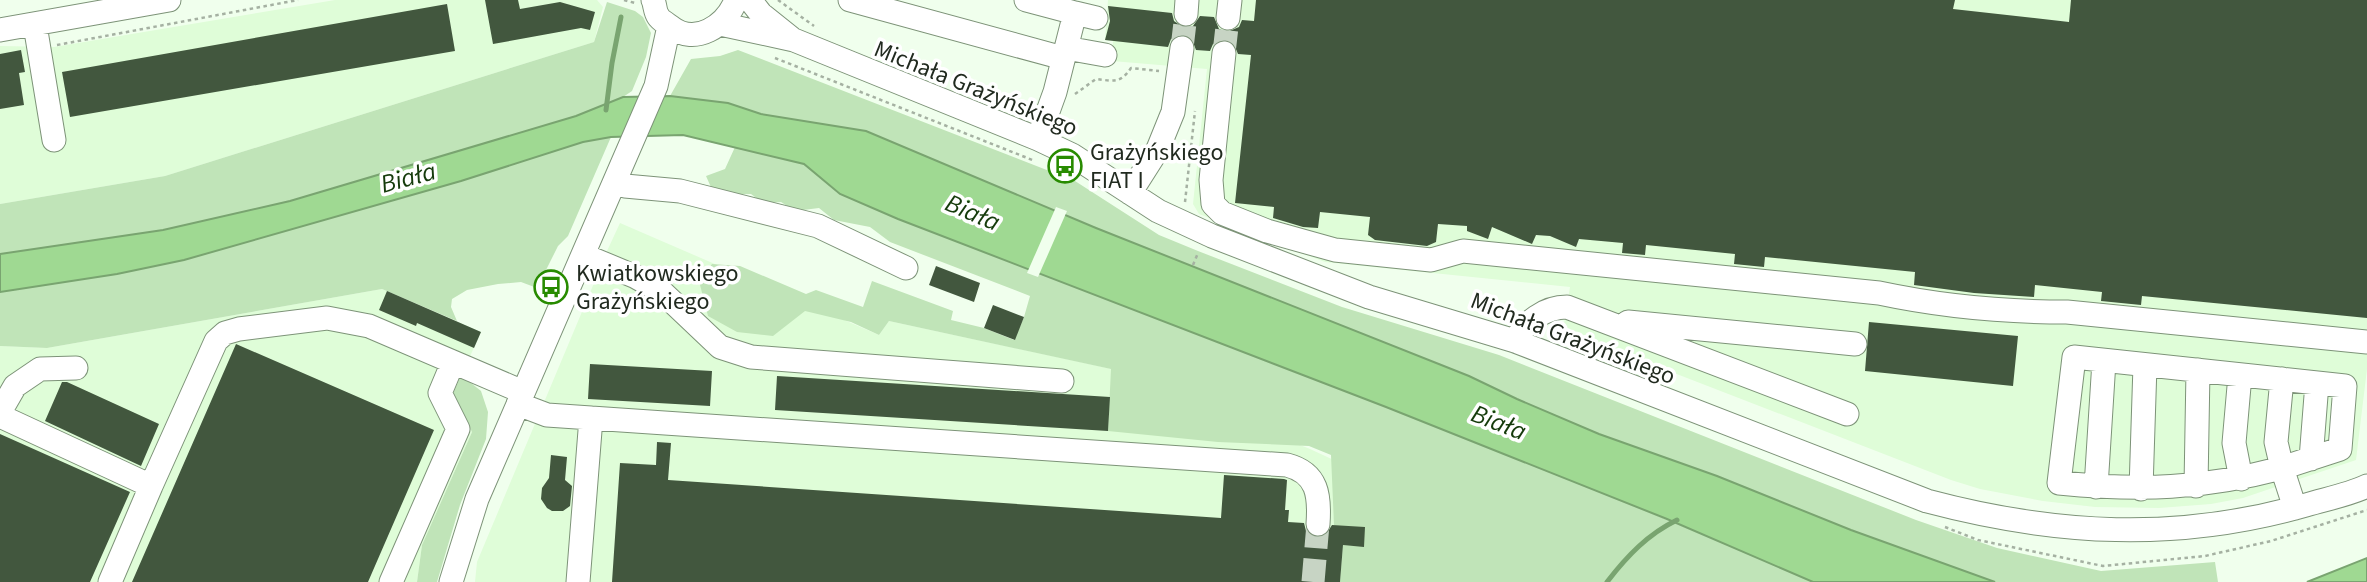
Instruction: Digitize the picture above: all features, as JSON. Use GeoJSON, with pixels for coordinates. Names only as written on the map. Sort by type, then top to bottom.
{"type":"FeatureCollection","features":[{"type":"Feature","properties":{"kind":"street"},"geometry":{"type":"LineString","coordinates":[[0,30],[169,0]]}},
{"type":"Feature","properties":{"kind":"street"},"geometry":{"type":"LineString","coordinates":[[646,2],[680,34],[694,35],[720,24],[736,0]]}},
{"type":"Feature","properties":{"kind":"street","name":"Michała Grażyńskiego"},"geometry":{"type":"LineString","coordinates":[[750,0],[761,13],[794,40]]}},
{"type":"Feature","properties":{"kind":"street"},"geometry":{"type":"LineString","coordinates":[[849,0],[1043,55],[1105,55]]}},
{"type":"Feature","properties":{"kind":"street"},"geometry":{"type":"LineString","coordinates":[[1026,0],[1085,16],[1065,53],[1038,139]]}},
{"type":"Feature","properties":{"kind":"street","name":"Michała Grażyńskiego"},"geometry":{"type":"LineString","coordinates":[[720,24],[794,40],[1038,139],[1072,155],[1184,224],[1370,297],[1515,341],[1927,501],[1972,513],[2038,525],[2117,530],[2207,525],[2262,517],[2367,486]]}},
{"type":"Feature","properties":{"kind":"street"},"geometry":{"type":"LineString","coordinates":[[34,25],[54,140]]}},
{"type":"Feature","properties":{"kind":"street"},"geometry":{"type":"LineString","coordinates":[[452,582],[477,499],[656,86],[669,26]]}},
{"type":"Feature","properties":{"kind":"street"},"geometry":{"type":"LineString","coordinates":[[656,86],[694,35]]}},
{"type":"Feature","properties":{"kind":"street"},"geometry":{"type":"LineString","coordinates":[[1130,193],[1158,149],[1173,112],[1182,48]]}},
{"type":"Feature","properties":{"kind":"street"},"geometry":{"type":"LineString","coordinates":[[1224,52],[1211,180],[1213,204],[1222,212],[1267,231],[1335,250],[1431,260],[1463,251],[1879,292],[1913,300],[2367,342]]}},
{"type":"Feature","properties":{"kind":"street"},"geometry":{"type":"LineString","coordinates":[[618,175],[625,186],[680,191],[818,226],[906,268]]}},
{"type":"Feature","properties":{"kind":"street"},"geometry":{"type":"LineString","coordinates":[[583,255],[636,277],[661,291],[720,347],[751,357],[1062,381]]}},
{"type":"Feature","properties":{"kind":"street"},"geometry":{"type":"LineString","coordinates":[[1515,341],[1522,329],[1533,319],[1559,307],[1567,307],[1847,414]]}},
{"type":"Feature","properties":{"kind":"street"},"geometry":{"type":"LineString","coordinates":[[110,582],[216,341],[225,333],[239,328],[327,318],[369,326],[453,362],[548,415],[1287,465],[1301,469],[1313,483],[1320,499],[1318,524]]}},
{"type":"Feature","properties":{"kind":"street"},"geometry":{"type":"LineString","coordinates":[[1598,320],[1855,344]]}},
{"type":"Feature","properties":{"kind":"street"},"geometry":{"type":"LineString","coordinates":[[2074,358],[2104,361],[2317,383],[2311,458],[2241,479],[2196,486],[2141,489],[2059,483],[2074,358]]}},
{"type":"Feature","properties":{"kind":"street"},"geometry":{"type":"LineString","coordinates":[[2096,487],[2104,361]]}},
{"type":"Feature","properties":{"kind":"street"},"geometry":{"type":"LineString","coordinates":[[391,582],[458,429],[440,393],[453,362]]}},
{"type":"Feature","properties":{"kind":"street"},"geometry":{"type":"LineString","coordinates":[[2141,489],[2145,365]]}},
{"type":"Feature","properties":{"kind":"street"},"geometry":{"type":"LineString","coordinates":[[76,368],[40,369],[15,386],[0,414],[151,486]]}},
{"type":"Feature","properties":{"kind":"street"},"geometry":{"type":"LineString","coordinates":[[2196,486],[2199,370]]}},
{"type":"Feature","properties":{"kind":"street"},"geometry":{"type":"LineString","coordinates":[[2240,375],[2234,443],[2241,479]]}},
{"type":"Feature","properties":{"kind":"street"},"geometry":{"type":"LineString","coordinates":[[2282,379],[2276,442],[2295,508]]}},
{"type":"Feature","properties":{"kind":"street"},"geometry":{"type":"LineString","coordinates":[[578,582],[591,418]]}},
{"type":"Feature","properties":{"kind":"path"},"geometry":{"type":"LineString","coordinates":[[39,49],[298,0]]}},
{"type":"Feature","properties":{"kind":"path"},"geometry":{"type":"LineString","coordinates":[[624,0],[646,2]]}},
{"type":"Feature","properties":{"kind":"path"},"geometry":{"type":"LineString","coordinates":[[1193,265],[1201,246]]}},
{"type":"Feature","properties":{"kind":"shaded area"},"geometry":{"type":"Polygon","coordinates":[[[335,0],[597,0],[603,7],[594,42],[165,176],[0,204],[0,46],[54,47],[335,0]]]}},
{"type":"Feature","properties":{"kind":"shaded area"},"geometry":{"type":"Polygon","coordinates":[[[1108,0],[2367,0],[2367,369],[2356,460],[2243,498],[2211,504],[2159,508],[2095,507],[2043,501],[1980,489],[1563,330],[1570,287],[1325,262],[1199,214],[1193,204],[1207,69],[1112,61],[1113,41],[1105,40],[1108,0]]]}},
{"type":"Feature","properties":{"kind":"shaded area"},"geometry":{"type":"Polygon","coordinates":[[[607,2],[635,11],[643,17],[651,33],[646,57],[632,91],[623,97],[576,116],[290,201],[163,230],[0,254],[0,204],[165,176],[594,42],[607,2]]]}},
{"type":"Feature","properties":{"kind":"shaded area"},"geometry":{"type":"Polygon","coordinates":[[[738,50],[1075,181],[1159,235],[1198,251],[1342,307],[1499,355],[1916,520],[1997,548],[2101,571],[2215,562],[2218,582],[1995,582],[1599,434],[1469,376],[1096,228],[866,131],[761,114],[728,103],[670,96],[691,59],[720,56],[738,50]]]}},
{"type":"Feature","properties":{"kind":"shaded area"},"geometry":{"type":"Polygon","coordinates":[[[611,137],[568,236],[558,246],[537,288],[521,282],[467,290],[452,299],[451,307],[457,321],[382,289],[47,348],[0,346],[0,292],[117,274],[184,260],[461,181],[583,142],[611,137]]]}},
{"type":"Feature","properties":{"kind":"shaded area"},"geometry":{"type":"Polygon","coordinates":[[[735,147],[804,164],[840,194],[898,219],[1586,486],[1813,582],[1340,582],[1343,545],[1363,546],[1334,525],[1331,455],[1309,446],[1218,442],[1108,431],[1111,369],[889,321],[879,335],[851,322],[805,311],[773,336],[737,332],[708,316],[699,281],[712,264],[740,266],[806,294],[816,290],[863,307],[872,281],[953,311],[951,320],[984,328],[1014,340],[1030,296],[890,242],[870,227],[834,220],[819,208],[795,211],[781,202],[763,203],[751,194],[714,194],[706,176],[725,169],[735,147]]]}},
{"type":"Feature","properties":{"kind":"shaded area"},"geometry":{"type":"Polygon","coordinates":[[[620,223],[879,335],[889,321],[1112,369],[1310,449],[1573,571],[1575,582],[475,582],[477,562],[597,276],[608,275],[614,262],[607,251],[620,223]]]}},
{"type":"Feature","properties":{"kind":"shaded area"},"geometry":{"type":"Polygon","coordinates":[[[382,289],[481,332],[453,394],[472,432],[422,545],[417,582],[0,582],[0,346],[47,348],[382,289]]]}},
{"type":"Feature","properties":{"kind":"shaded area"},"geometry":{"type":"Polygon","coordinates":[[[461,375],[481,391],[488,412],[486,439],[460,505],[437,582],[417,582],[422,545],[472,432],[453,394],[461,375]]]}},
{"type":"Feature","properties":{"kind":"water","name":"Biała"},"geometry":{"type":"Polygon","coordinates":[[[670,96],[728,103],[761,114],[866,131],[1096,228],[1469,376],[1599,434],[1995,582],[1813,582],[1667,519],[1386,407],[898,219],[840,194],[804,164],[683,135],[611,137],[583,142],[461,181],[184,260],[117,274],[0,292],[0,254],[163,230],[290,201],[576,116],[623,97],[670,96]]]}},
{"type":"Feature","properties":{"kind":"water"},"geometry":{"type":"Polygon","coordinates":[[[2367,558],[2367,582],[2307,582],[2367,558]]]}},
{"type":"Feature","properties":{"kind":"pier"},"geometry":{"type":"Polygon","coordinates":[[[1056,207],[1067,211],[1038,277],[1027,273],[1056,207]]]}},
{"type":"Feature","properties":{"kind":"building"},"geometry":{"type":"Polygon","coordinates":[[[485,0],[518,0],[520,9],[560,2],[595,12],[590,30],[581,28],[493,44],[485,0]]]}},
{"type":"Feature","properties":{"kind":"building"},"geometry":{"type":"Polygon","coordinates":[[[1256,0],[1955,0],[1953,9],[2069,22],[2071,0],[2367,0],[2367,318],[2142,296],[2141,305],[2101,301],[2102,292],[2035,285],[2034,297],[1974,293],[1914,285],[1915,272],[1765,257],[1764,267],[1734,264],[1735,254],[1646,245],[1645,255],[1622,253],[1623,243],[1579,239],[1576,247],[1550,236],[1536,235],[1532,244],[1492,227],[1488,239],[1467,231],[1467,226],[1438,224],[1436,242],[1427,246],[1375,240],[1368,235],[1370,217],[1320,212],[1318,228],[1303,227],[1273,218],[1274,207],[1235,203],[1251,55],[1238,54],[1233,42],[1225,39],[1213,44],[1210,51],[1196,50],[1191,37],[1183,34],[1171,39],[1168,47],[1105,40],[1110,21],[1108,6],[1172,13],[1174,21],[1184,28],[1193,26],[1200,16],[1214,17],[1219,29],[1227,32],[1239,27],[1242,20],[1254,21],[1256,0]]]}},
{"type":"Feature","properties":{"kind":"building"},"geometry":{"type":"Polygon","coordinates":[[[447,4],[455,51],[70,117],[62,72],[447,4]]]}},
{"type":"Feature","properties":{"kind":"building"},"geometry":{"type":"Polygon","coordinates":[[[21,50],[25,72],[19,73],[24,105],[0,109],[0,54],[21,50]]]}},
{"type":"Feature","properties":{"kind":"building"},"geometry":{"type":"Polygon","coordinates":[[[936,266],[980,283],[974,302],[929,285],[936,266]]]}},
{"type":"Feature","properties":{"kind":"building"},"geometry":{"type":"Polygon","coordinates":[[[387,291],[481,332],[474,348],[379,310],[387,291]]]}},
{"type":"Feature","properties":{"kind":"building"},"geometry":{"type":"Polygon","coordinates":[[[993,305],[1024,317],[1015,340],[984,328],[993,305]]]}},
{"type":"Feature","properties":{"kind":"building"},"geometry":{"type":"Polygon","coordinates":[[[1869,322],[2018,336],[2013,386],[1865,371],[1869,322]]]}},
{"type":"Feature","properties":{"kind":"building"},"geometry":{"type":"Polygon","coordinates":[[[236,344],[434,430],[368,582],[132,582],[236,344]]]}},
{"type":"Feature","properties":{"kind":"building"},"geometry":{"type":"Polygon","coordinates":[[[590,364],[712,371],[710,406],[588,399],[590,364]]]}},
{"type":"Feature","properties":{"kind":"building"},"geometry":{"type":"Polygon","coordinates":[[[777,376],[1110,397],[1108,431],[775,410],[777,376]]]}},
{"type":"Feature","properties":{"kind":"building"},"geometry":{"type":"Polygon","coordinates":[[[62,382],[159,424],[141,466],[45,421],[62,382]]]}},
{"type":"Feature","properties":{"kind":"building"},"geometry":{"type":"Polygon","coordinates":[[[0,434],[130,492],[90,582],[0,582],[0,434]]]}},
{"type":"Feature","properties":{"kind":"building"},"geometry":{"type":"Polygon","coordinates":[[[657,442],[671,443],[668,480],[1221,518],[1224,475],[1284,479],[1287,480],[1285,510],[1289,510],[1288,522],[1304,523],[1306,531],[1317,538],[1325,536],[1332,525],[1365,527],[1364,547],[1343,545],[1340,582],[612,582],[620,463],[656,465],[657,442]]]}},
{"type":"Feature","properties":{"kind":"building"},"geometry":{"type":"Polygon","coordinates":[[[551,455],[567,457],[565,480],[572,486],[570,506],[563,511],[552,511],[541,499],[542,488],[549,478],[551,455]]]}},
{"type":"Feature","properties":{"kind":"waterway"},"geometry":{"type":"LineString","coordinates":[[606,110],[621,17]]}},
{"type":"Feature","properties":{"kind":"waterway"},"geometry":{"type":"LineString","coordinates":[[1607,582],[1639,547],[1677,520]]}},
{"type":"Feature","properties":{"kind":"tunnel"},"geometry":{"type":"LineString","coordinates":[[1182,48],[1186,14]]}},
{"type":"Feature","properties":{"kind":"tunnel"},"geometry":{"type":"LineString","coordinates":[[1224,53],[1228,18]]}},
{"type":"Feature","properties":{"kind":"tunnel"},"geometry":{"type":"LineString","coordinates":[[1313,582],[1318,524]]}},
{"type":"Feature","properties":{"kind":"place","name":"Grażyńskiego FIAT I"},"geometry":{"type":"Point","coordinates":[1065,166]}},
{"type":"Feature","properties":{"kind":"place","name":"Kwiatkowskiego Grażyńskiego"},"geometry":{"type":"Point","coordinates":[551,287]}}]}
